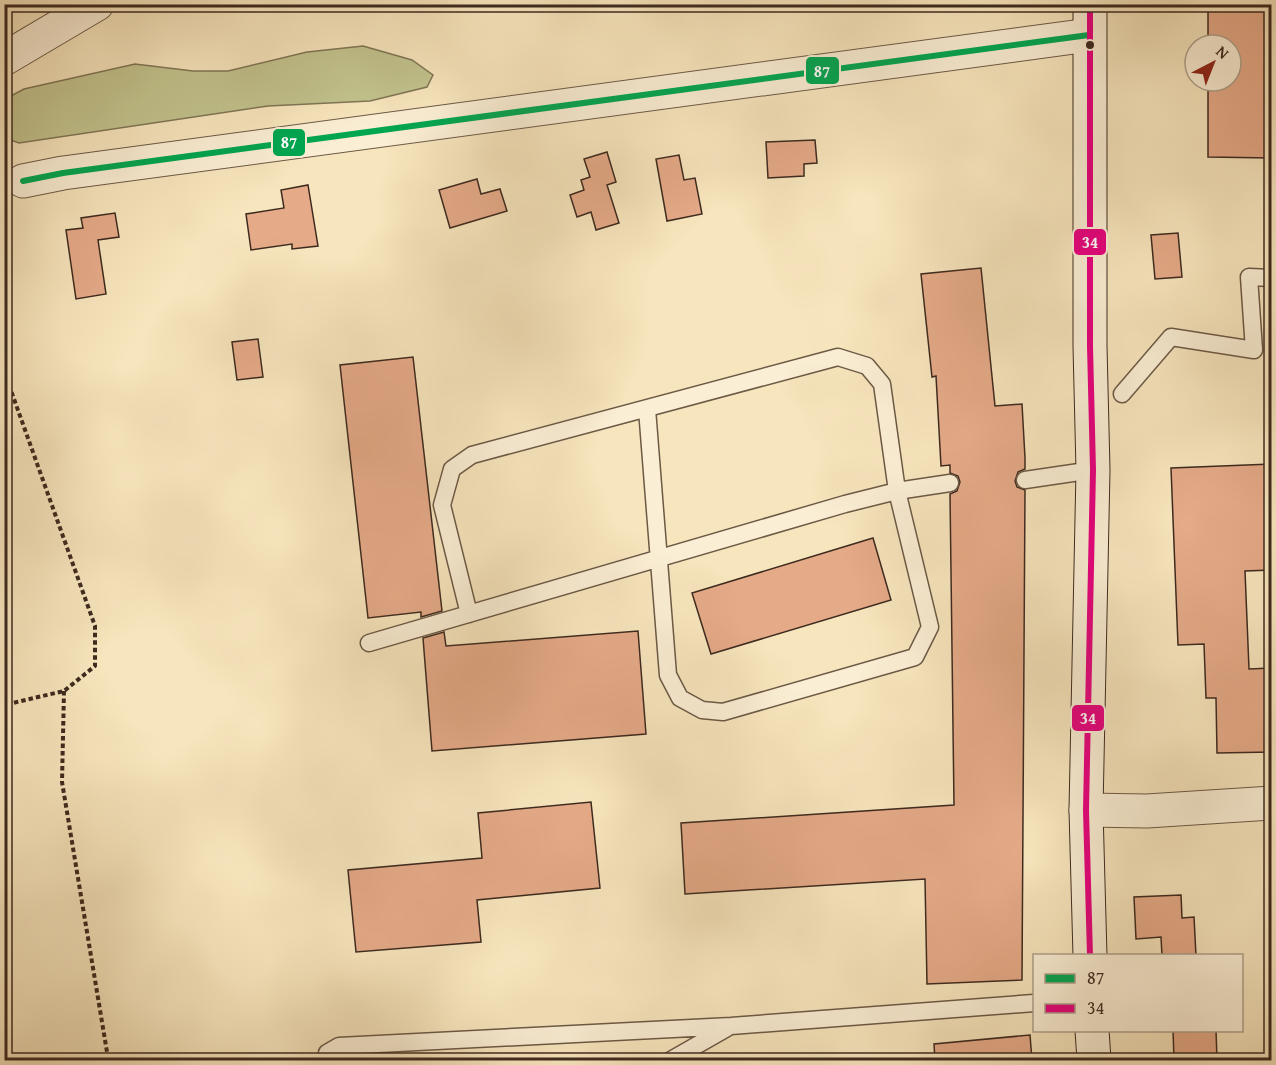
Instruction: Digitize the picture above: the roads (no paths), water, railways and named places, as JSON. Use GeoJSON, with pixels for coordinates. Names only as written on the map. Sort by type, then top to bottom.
{"type":"FeatureCollection","features":[{"type":"Feature","properties":{"kind":"street"},"geometry":{"type":"LineString","coordinates":[[4,58],[97,4]]}},
{"type":"Feature","properties":{"kind":"street"},"geometry":{"type":"LineString","coordinates":[[23,181],[75,171],[1089,20],[1093,470],[1086,810],[1090,954]]}},
{"type":"Feature","properties":{"kind":"street"},"geometry":{"type":"LineString","coordinates":[[1086,810],[1147,811],[1272,803]]}},
{"type":"Feature","properties":{"kind":"street"},"geometry":{"type":"LineString","coordinates":[[1092,1032],[1094,1060]]}},
{"type":"Feature","properties":{"kind":"lane"},"geometry":{"type":"LineString","coordinates":[[1122,394],[1170,337],[1254,350],[1249,277],[1272,278]]}},
{"type":"Feature","properties":{"kind":"lane"},"geometry":{"type":"LineString","coordinates":[[469,614],[442,505],[452,469],[472,455],[838,357],[867,366],[882,384],[897,491],[930,627],[915,657],[723,712],[702,710],[680,698],[668,675],[647,409]]}},
{"type":"Feature","properties":{"kind":"lane"},"geometry":{"type":"LineString","coordinates":[[1025,480],[1093,470]]}},
{"type":"Feature","properties":{"kind":"lane"},"geometry":{"type":"LineString","coordinates":[[369,643],[845,504],[897,491],[950,483]]}},
{"type":"Feature","properties":{"kind":"lane"},"geometry":{"type":"LineString","coordinates":[[326,1060],[327,1053],[339,1046],[731,1026],[1033,1003]]}},
{"type":"Feature","properties":{"kind":"lane"},"geometry":{"type":"LineString","coordinates":[[671,1060],[731,1026]]}}]}
